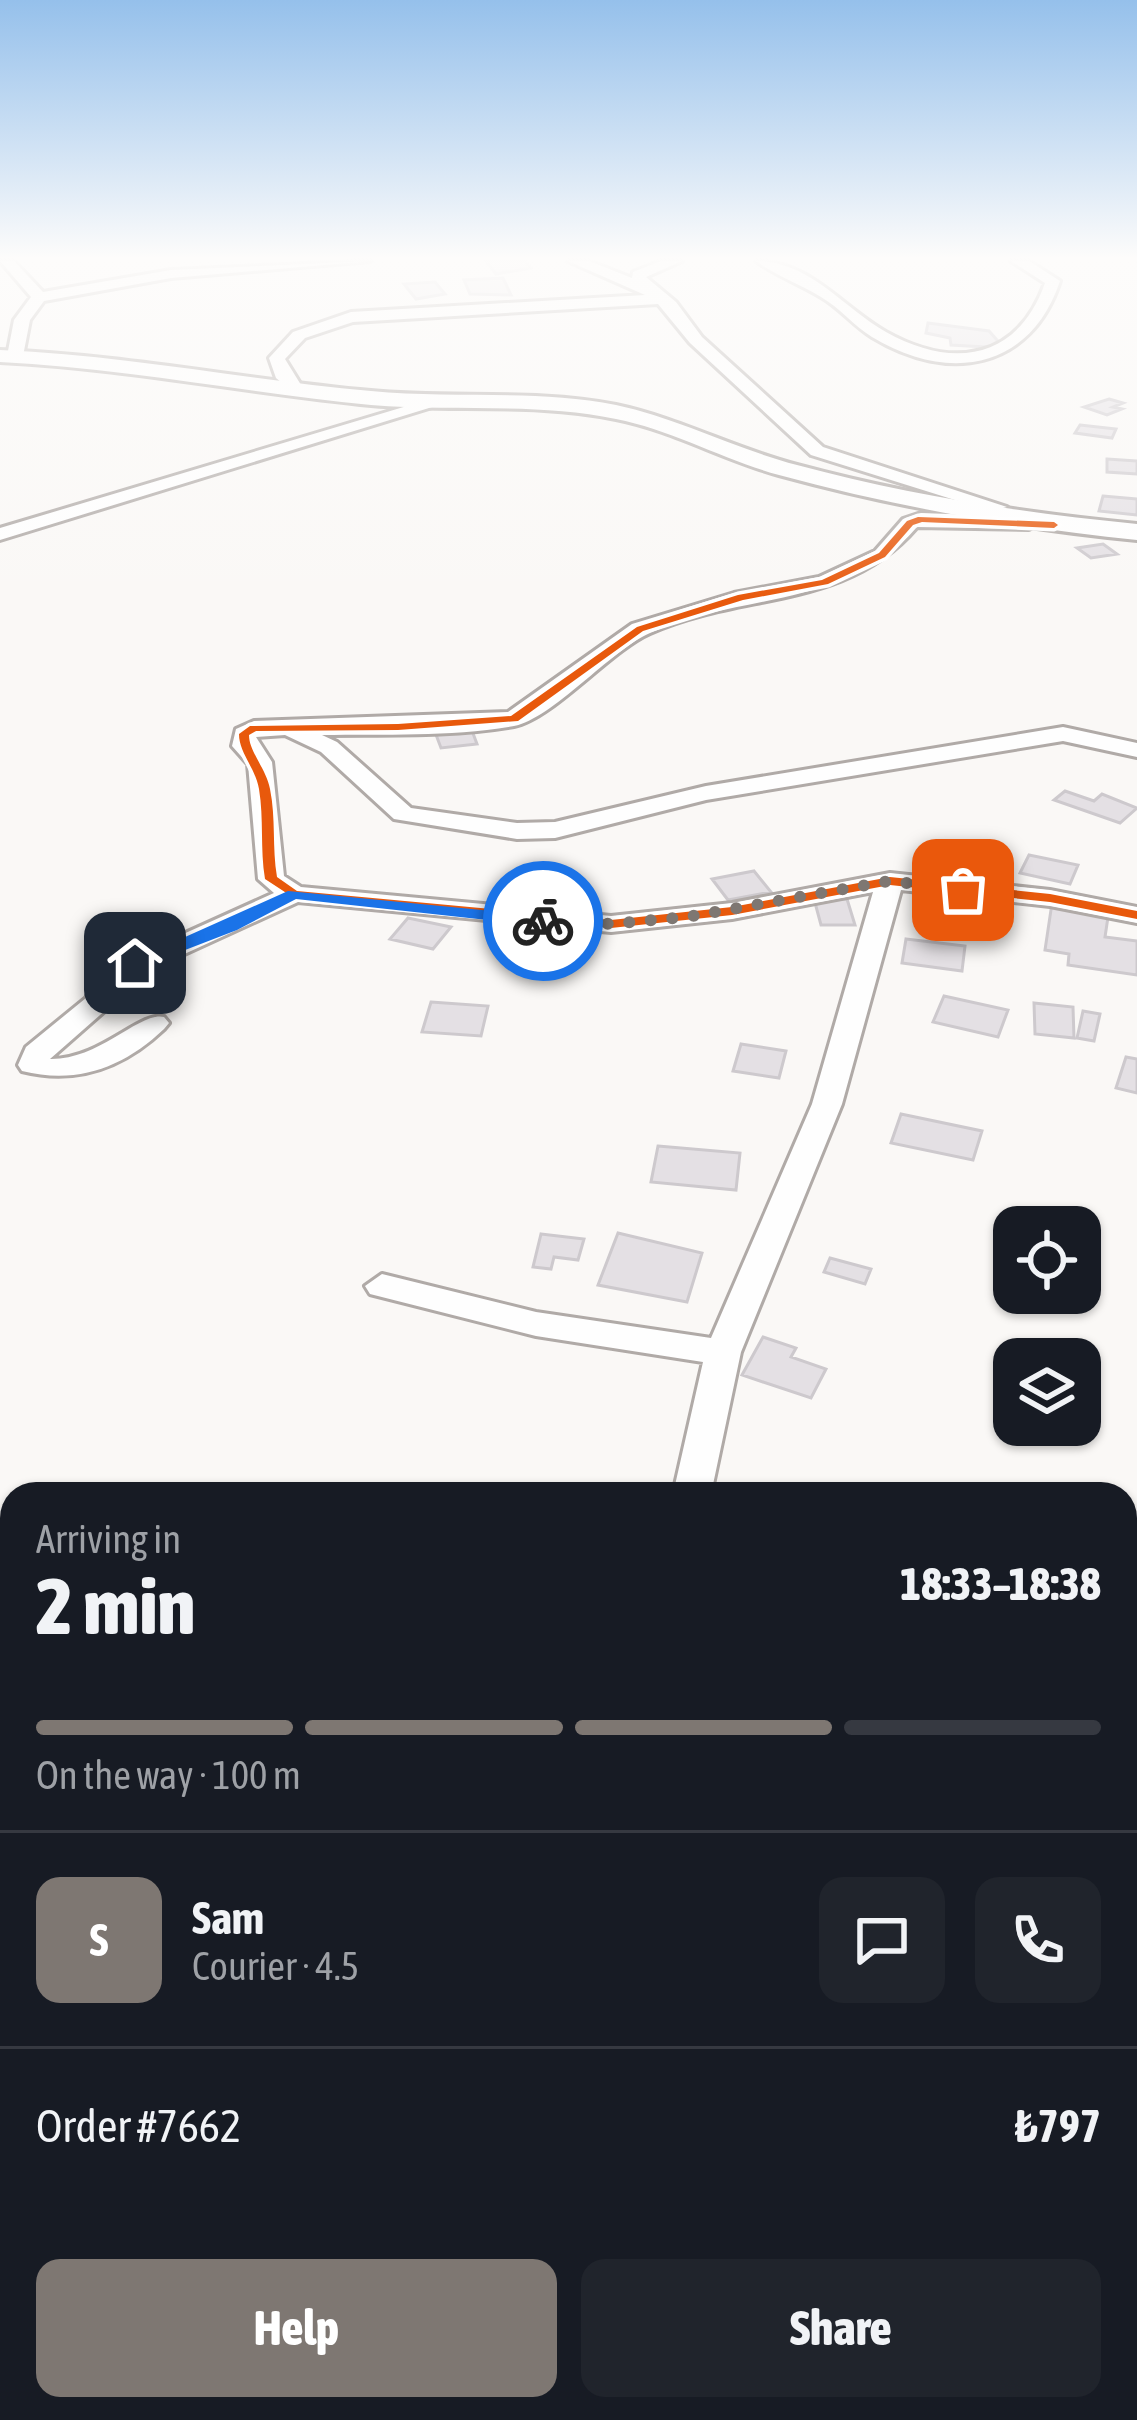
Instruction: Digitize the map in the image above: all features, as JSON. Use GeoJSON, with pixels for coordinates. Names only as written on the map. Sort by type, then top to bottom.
{"type":"FeatureCollection","features":[{"type":"Feature","properties":{"kind":"street"},"geometry":{"type":"LineString","coordinates":[[167,374],[433,404],[615,411],[783,469],[1054,525]]}},
{"type":"Feature","properties":{"kind":"street"},"geometry":{"type":"LineString","coordinates":[[282,374],[300,389]]}},
{"type":"Feature","properties":{"kind":"street"},"geometry":{"type":"LineString","coordinates":[[733,374],[817,451],[1054,525]]}},
{"type":"Feature","properties":{"kind":"street"},"geometry":{"type":"LineString","coordinates":[[0,534],[433,404]]}},
{"type":"Feature","properties":{"kind":"street"},"geometry":{"type":"LineString","coordinates":[[1137,532],[921,518],[882,555],[825,582],[741,597],[640,629],[514,719],[398,727],[280,724],[244,734],[244,746],[260,762],[271,879],[293,894],[611,924],[732,911],[890,881],[1050,898],[1137,915]]}},
{"type":"Feature","properties":{"kind":"street"},"geometry":{"type":"LineString","coordinates":[[280,724],[329,746],[403,814],[517,831],[555,830],[706,794],[1063,734],[1137,750]]}},
{"type":"Feature","properties":{"kind":"street"},"geometry":{"type":"LineString","coordinates":[[695,1482],[723,1352],[827,1104],[841,1041],[890,881]]}},
{"type":"Feature","properties":{"kind":"street"},"geometry":{"type":"LineString","coordinates":[[154,1023],[131,1046],[94,1064],[52,1071],[33,1065],[37,1053],[98,1002],[109,978],[293,894]]}},
{"type":"Feature","properties":{"kind":"street"},"geometry":{"type":"LineString","coordinates":[[382,1286],[536,1324],[723,1352]]}},
{"type":"Feature","properties":{"kind":"building"},"geometry":{"type":"Polygon","coordinates":[[[1109,399],[1123,403],[1113,407],[1122,409],[1107,415],[1084,407],[1109,399]]]}},
{"type":"Feature","properties":{"kind":"building"},"geometry":{"type":"Polygon","coordinates":[[[1080,425],[1116,429],[1112,438],[1075,433],[1080,425]]]}},
{"type":"Feature","properties":{"kind":"building"},"geometry":{"type":"Polygon","coordinates":[[[1107,459],[1137,461],[1137,474],[1107,472],[1107,459]]]}},
{"type":"Feature","properties":{"kind":"building"},"geometry":{"type":"Polygon","coordinates":[[[1103,496],[1137,499],[1137,515],[1099,511],[1103,496]]]}},
{"type":"Feature","properties":{"kind":"building"},"geometry":{"type":"Polygon","coordinates":[[[1103,544],[1117,554],[1091,558],[1077,548],[1103,544]]]}},
{"type":"Feature","properties":{"kind":"building"},"geometry":{"type":"Polygon","coordinates":[[[471,728],[477,744],[441,748],[435,732],[471,728]]]}},
{"type":"Feature","properties":{"kind":"building"},"geometry":{"type":"Polygon","coordinates":[[[1065,791],[1094,801],[1102,794],[1137,808],[1120,823],[1054,800],[1065,791]]]}},
{"type":"Feature","properties":{"kind":"building"},"geometry":{"type":"Polygon","coordinates":[[[933,848],[994,851],[995,872],[918,867],[918,854],[934,856],[933,848]]]}},
{"type":"Feature","properties":{"kind":"building"},"geometry":{"type":"Polygon","coordinates":[[[1029,855],[1078,865],[1070,884],[1020,873],[1029,855]]]}},
{"type":"Feature","properties":{"kind":"building"},"geometry":{"type":"Polygon","coordinates":[[[754,871],[771,892],[728,900],[712,879],[754,871]]]}},
{"type":"Feature","properties":{"kind":"building"},"geometry":{"type":"Polygon","coordinates":[[[814,899],[847,899],[855,925],[821,925],[814,899]]]}},
{"type":"Feature","properties":{"kind":"building"},"geometry":{"type":"Polygon","coordinates":[[[1052,903],[1108,917],[1105,937],[1137,941],[1137,975],[1068,965],[1069,954],[1045,950],[1052,903]]]}},
{"type":"Feature","properties":{"kind":"building"},"geometry":{"type":"Polygon","coordinates":[[[408,918],[451,927],[433,949],[390,939],[408,918]]]}},
{"type":"Feature","properties":{"kind":"building"},"geometry":{"type":"Polygon","coordinates":[[[906,939],[965,946],[962,971],[902,963],[906,939]]]}},
{"type":"Feature","properties":{"kind":"building"},"geometry":{"type":"Polygon","coordinates":[[[944,996],[1008,1010],[998,1037],[933,1022],[944,996]]]}},
{"type":"Feature","properties":{"kind":"building"},"geometry":{"type":"Polygon","coordinates":[[[431,1002],[488,1006],[481,1036],[422,1032],[431,1002]]]}},
{"type":"Feature","properties":{"kind":"building"},"geometry":{"type":"Polygon","coordinates":[[[1034,1003],[1073,1007],[1074,1038],[1035,1034],[1034,1003]]]}},
{"type":"Feature","properties":{"kind":"building"},"geometry":{"type":"Polygon","coordinates":[[[1083,1011],[1100,1014],[1094,1041],[1077,1038],[1083,1011]]]}},
{"type":"Feature","properties":{"kind":"building"},"geometry":{"type":"Polygon","coordinates":[[[741,1044],[786,1051],[779,1078],[733,1071],[741,1044]]]}},
{"type":"Feature","properties":{"kind":"building"},"geometry":{"type":"Polygon","coordinates":[[[1126,1057],[1137,1059],[1137,1093],[1116,1088],[1126,1057]]]}},
{"type":"Feature","properties":{"kind":"building"},"geometry":{"type":"Polygon","coordinates":[[[901,1114],[982,1131],[973,1160],[891,1143],[901,1114]]]}},
{"type":"Feature","properties":{"kind":"building"},"geometry":{"type":"Polygon","coordinates":[[[658,1146],[740,1153],[736,1190],[651,1182],[658,1146]]]}},
{"type":"Feature","properties":{"kind":"building"},"geometry":{"type":"Polygon","coordinates":[[[618,1233],[702,1253],[687,1302],[598,1285],[618,1233]]]}},
{"type":"Feature","properties":{"kind":"building"},"geometry":{"type":"Polygon","coordinates":[[[541,1234],[584,1239],[578,1260],[554,1257],[551,1269],[533,1267],[541,1234]]]}},
{"type":"Feature","properties":{"kind":"building"},"geometry":{"type":"Polygon","coordinates":[[[830,1258],[871,1269],[865,1284],[824,1272],[830,1258]]]}},
{"type":"Feature","properties":{"kind":"building"},"geometry":{"type":"Polygon","coordinates":[[[763,1337],[796,1348],[791,1357],[826,1369],[811,1398],[742,1375],[763,1337]]]}},
{"type":"Feature","properties":{"kind":"cycle path"},"geometry":{"type":"LineString","coordinates":[[1054,525],[921,519],[910,523],[882,555],[825,582],[741,597],[640,629],[514,719],[398,727],[254,728],[244,734],[244,746],[262,776],[271,879],[294,894],[611,924],[732,911],[890,881],[1050,898],[1137,915]]}},
{"type":"Feature","properties":{"kind":"way so far"},"geometry":{"type":"LineString","coordinates":[[543,921],[611,924],[686,917],[890,881],[963,890]]}},
{"type":"Feature","properties":{"kind":"route"},"geometry":{"type":"LineString","coordinates":[[135,963],[231,926],[293,894],[543,921]]}}]}
